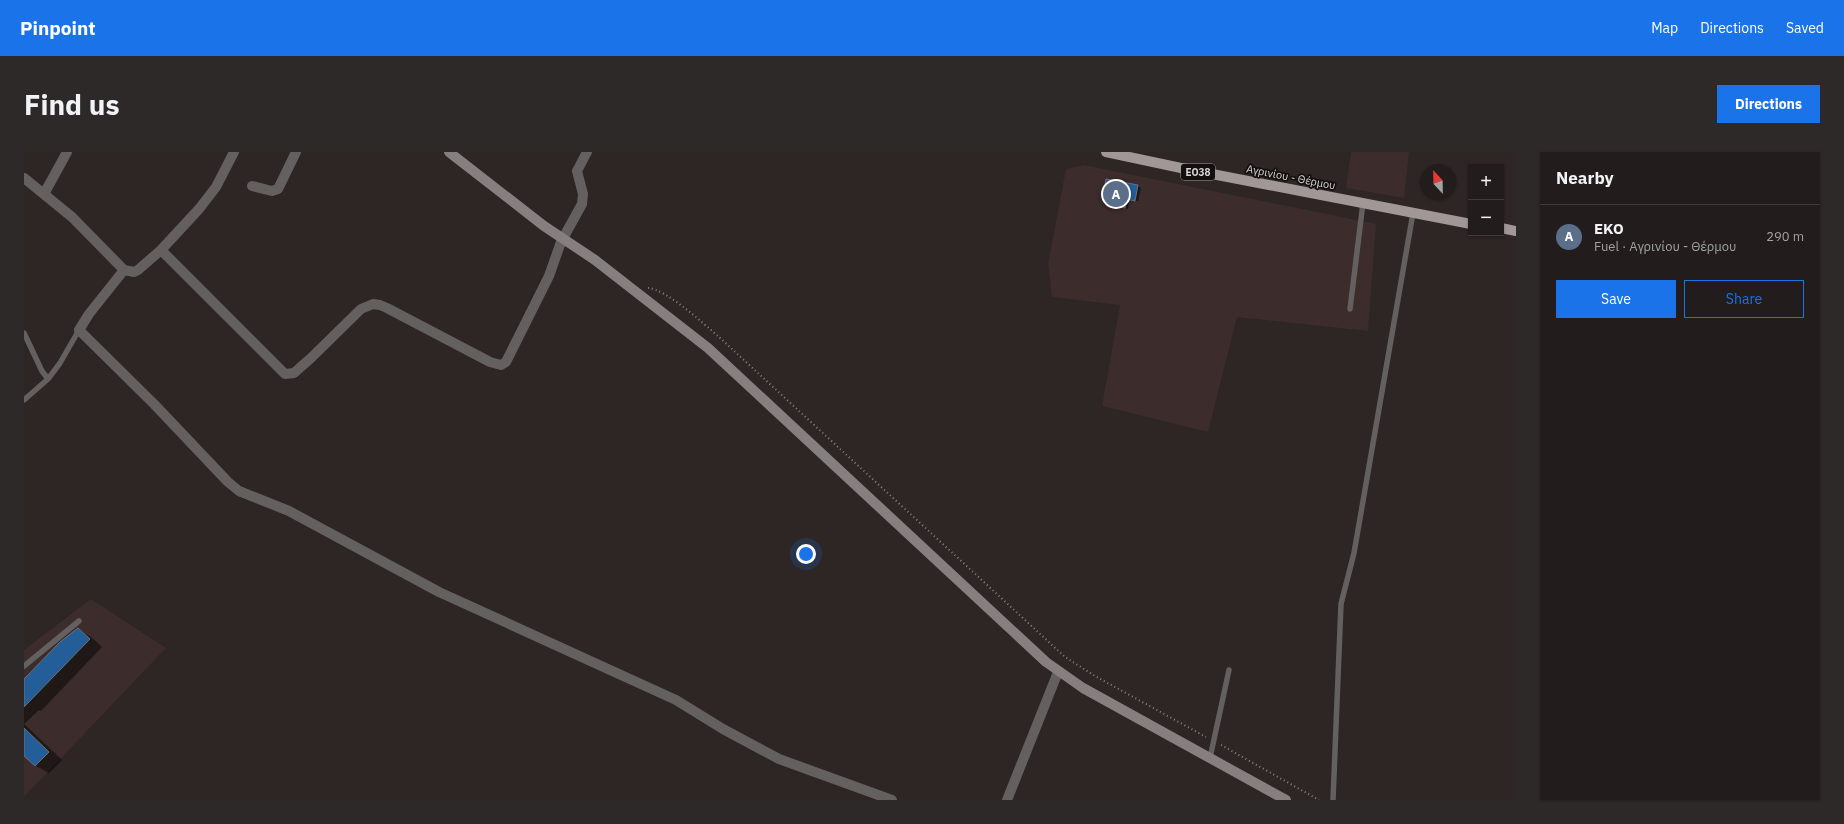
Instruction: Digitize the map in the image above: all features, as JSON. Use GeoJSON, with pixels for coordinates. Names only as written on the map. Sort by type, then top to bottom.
{"type":"FeatureCollection","features":[{"type":"Feature","properties":{"kind":"main road","name":"Αγρινίου - Θέρμου"},"geometry":{"type":"LineString","coordinates":[[1106,152],[1468,223]]}},
{"type":"Feature","properties":{"kind":"main road"},"geometry":{"type":"LineString","coordinates":[[1504,229],[1516,231]]}},
{"type":"Feature","properties":{"kind":"street"},"geometry":{"type":"LineString","coordinates":[[44,194],[68,152]]}},
{"type":"Feature","properties":{"kind":"street"},"geometry":{"type":"LineString","coordinates":[[24,178],[72,217],[124,270],[134,272],[161,250],[212,192],[234,152]]}},
{"type":"Feature","properties":{"kind":"street"},"geometry":{"type":"LineString","coordinates":[[252,186],[272,191],[278,189],[296,152]]}},
{"type":"Feature","properties":{"kind":"street"},"geometry":{"type":"LineString","coordinates":[[449,152],[544,226],[596,260],[708,348],[1034,652],[1058,672],[1083,688],[1286,800]]}},
{"type":"Feature","properties":{"kind":"street"},"geometry":{"type":"LineString","coordinates":[[161,250],[281,372],[285,374],[290,375],[311,358],[361,309],[373,304],[388,308],[490,362],[498,365],[503,364],[506,362],[549,276],[563,238],[582,204],[583,194],[577,171],[587,152]]}},
{"type":"Feature","properties":{"kind":"street"},"geometry":{"type":"LineString","coordinates":[[124,270],[88,314],[78,330],[154,404],[228,482],[239,490],[289,511],[438,592],[676,700],[723,729],[779,759],[892,800]]}},
{"type":"Feature","properties":{"kind":"street"},"geometry":{"type":"LineString","coordinates":[[1007,800],[1058,672]]}},
{"type":"Feature","properties":{"kind":"lane"},"geometry":{"type":"LineString","coordinates":[[1350,309],[1363,203]]}},
{"type":"Feature","properties":{"kind":"lane"},"geometry":{"type":"LineString","coordinates":[[1333,800],[1341,604],[1354,553],[1413,213]]}},
{"type":"Feature","properties":{"kind":"lane"},"geometry":{"type":"LineString","coordinates":[[24,400],[48,379],[60,363],[78,330]]}},
{"type":"Feature","properties":{"kind":"lane"},"geometry":{"type":"LineString","coordinates":[[24,333],[48,379]]}},
{"type":"Feature","properties":{"kind":"lane"},"geometry":{"type":"LineString","coordinates":[[24,666],[79,621]]}},
{"type":"Feature","properties":{"kind":"lane"},"geometry":{"type":"LineString","coordinates":[[1210,758],[1229,670]]}},
{"type":"Feature","properties":{"kind":"path"},"geometry":{"type":"LineString","coordinates":[[635,292],[647,288],[653,288],[702,322],[1065,657],[1095,676],[1319,800]]}},
{"type":"Feature","properties":{"kind":"shaded area"},"geometry":{"type":"Polygon","coordinates":[[[1351,152],[1409,152],[1404,198],[1346,188],[1351,152]]]}},
{"type":"Feature","properties":{"kind":"shaded area"},"geometry":{"type":"Polygon","coordinates":[[[1084,165],[1376,224],[1368,331],[1237,317],[1208,432],[1102,406],[1120,305],[1052,297],[1048,264],[1066,169],[1084,165]]]}},
{"type":"Feature","properties":{"kind":"shaded area"},"geometry":{"type":"Polygon","coordinates":[[[91,599],[166,648],[24,797],[24,650],[91,599]]]}},
{"type":"Feature","properties":{"kind":"building"},"geometry":{"type":"Polygon","coordinates":[[[1106,179],[1138,185],[1135,201],[1127,199],[1125,208],[1113,205],[1114,197],[1103,195],[1106,179]]]}},
{"type":"Feature","properties":{"kind":"building"},"geometry":{"type":"Polygon","coordinates":[[[78,628],[90,639],[24,707],[24,679],[60,642],[78,628]]]}},
{"type":"Feature","properties":{"kind":"building"},"geometry":{"type":"Polygon","coordinates":[[[24,728],[49,752],[35,766],[24,756],[24,728]]]}},
{"type":"Feature","properties":{"kind":"place","name":"EKO"},"geometry":{"type":"Point","coordinates":[1116,194]}}]}
